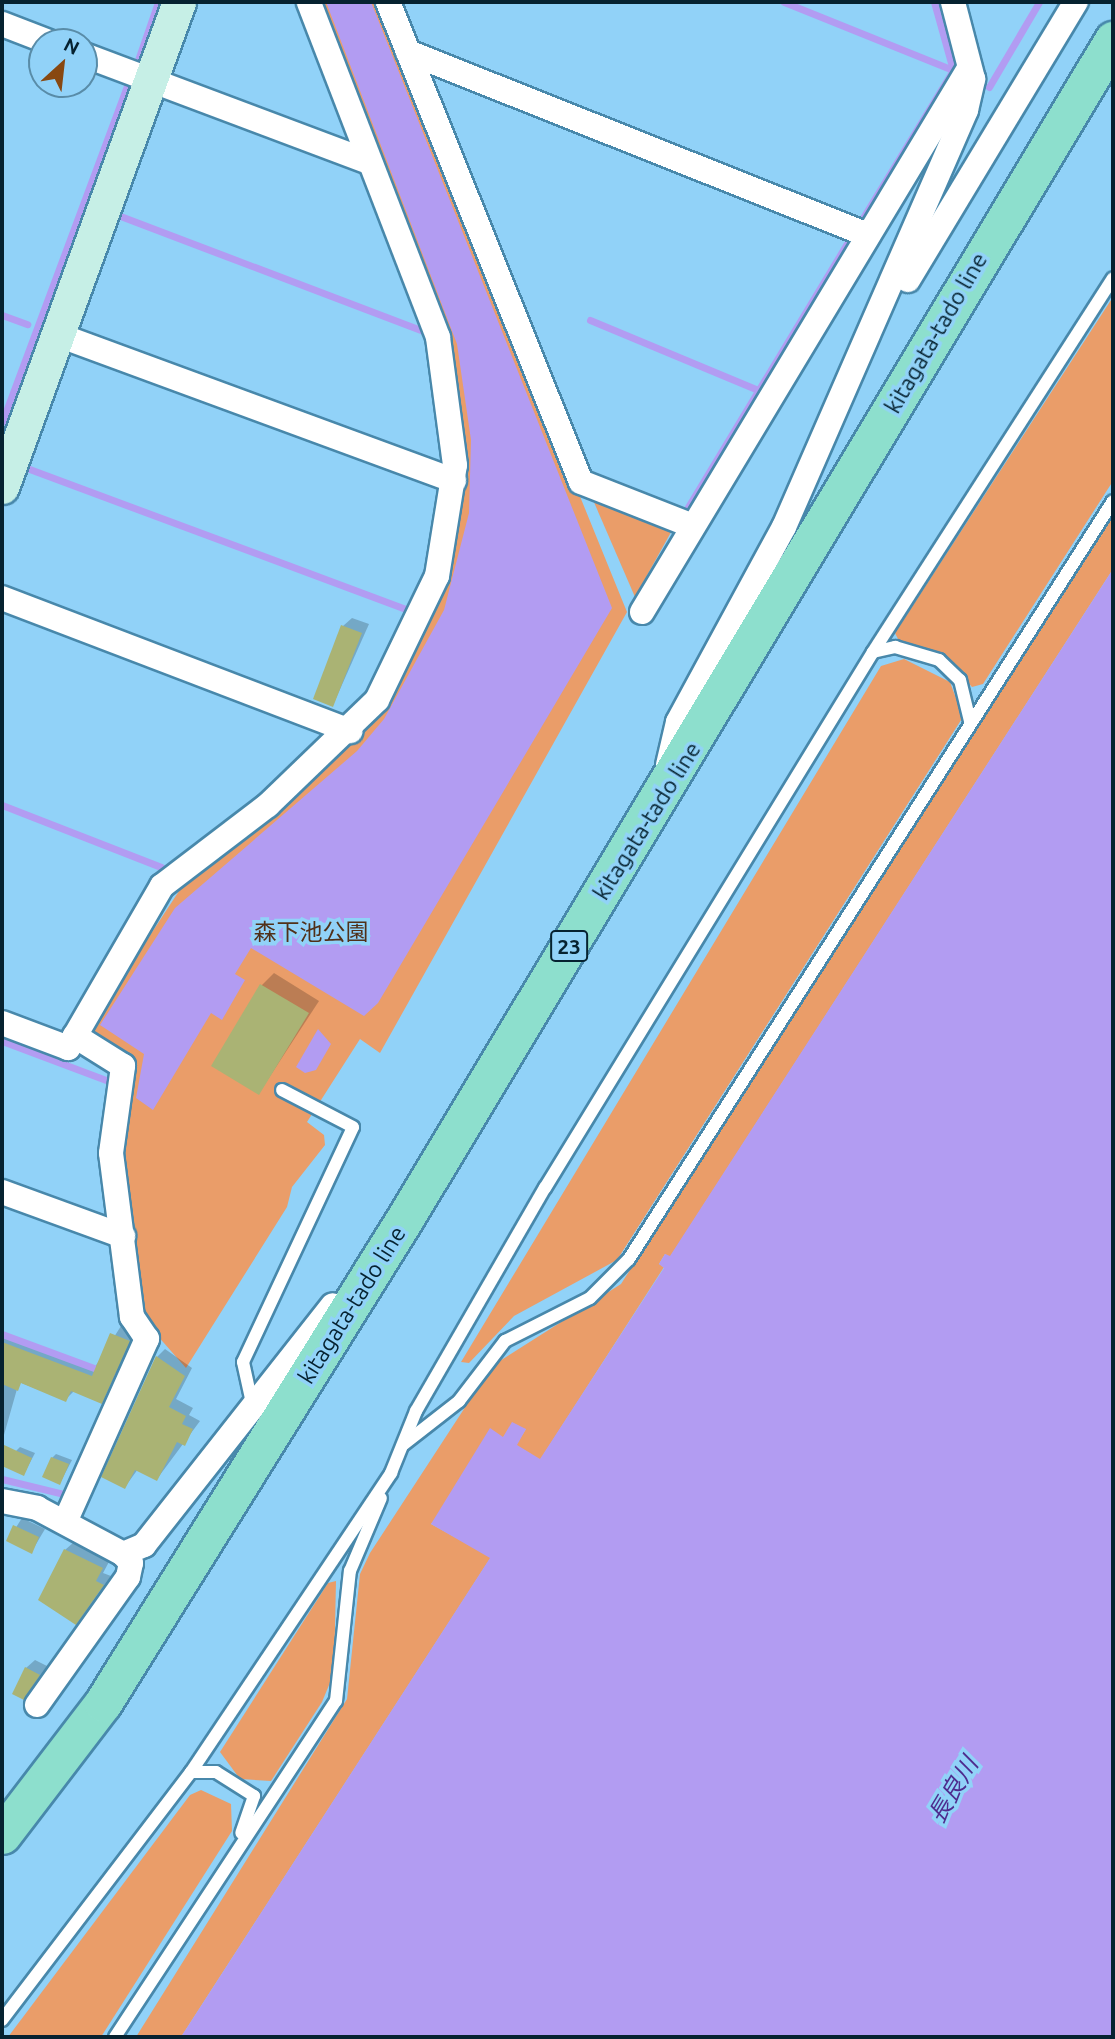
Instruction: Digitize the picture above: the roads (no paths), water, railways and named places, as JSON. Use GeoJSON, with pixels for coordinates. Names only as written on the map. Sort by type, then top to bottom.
{"type":"FeatureCollection","features":[{"type":"Feature","properties":{"kind":"main road","name":"kitagata-tado line"},"geometry":{"type":"LineString","coordinates":[[2,1835],[103,1703],[404,1220],[659,804],[1113,40]]}},
{"type":"Feature","properties":{"kind":"street"},"geometry":{"type":"LineString","coordinates":[[2,486],[179,2]]}},
{"type":"Feature","properties":{"kind":"street"},"geometry":{"type":"LineString","coordinates":[[2,1023],[68,1048],[162,886],[268,805],[351,731],[395,672],[421,618],[437,576],[454,481],[452,408],[439,337],[407,242],[368,162],[309,2]]}},
{"type":"Feature","properties":{"kind":"street"},"geometry":{"type":"LineString","coordinates":[[388,2],[580,482],[690,525]]}},
{"type":"Feature","properties":{"kind":"street"},"geometry":{"type":"LineString","coordinates":[[659,804],[678,722],[784,527],[867,343],[966,110],[970,66],[953,2]]}},
{"type":"Feature","properties":{"kind":"street"},"geometry":{"type":"LineString","coordinates":[[867,343],[1076,2]]}},
{"type":"Feature","properties":{"kind":"street"},"geometry":{"type":"LineString","coordinates":[[2,24],[28,34]]}},
{"type":"Feature","properties":{"kind":"street"},"geometry":{"type":"LineString","coordinates":[[408,52],[867,235]]}},
{"type":"Feature","properties":{"kind":"street"},"geometry":{"type":"LineString","coordinates":[[98,60],[368,162]]}},
{"type":"Feature","properties":{"kind":"street"},"geometry":{"type":"LineString","coordinates":[[642,612],[690,525],[970,66]]}},
{"type":"Feature","properties":{"kind":"street"},"geometry":{"type":"LineString","coordinates":[[58,335],[454,481]]}},
{"type":"Feature","properties":{"kind":"street"},"geometry":{"type":"LineString","coordinates":[[2,598],[351,731]]}},
{"type":"Feature","properties":{"kind":"street"},"geometry":{"type":"LineString","coordinates":[[65,1522],[147,1339],[132,1317],[111,1153],[124,1066],[75,1036]]}},
{"type":"Feature","properties":{"kind":"street"},"geometry":{"type":"LineString","coordinates":[[2,1192],[123,1236]]}},
{"type":"Feature","properties":{"kind":"street"},"geometry":{"type":"LineString","coordinates":[[123,1554],[144,1545],[252,1403],[404,1220]]}},
{"type":"Feature","properties":{"kind":"street"},"geometry":{"type":"LineString","coordinates":[[2,1502],[65,1522],[123,1554],[131,1563],[128,1577],[37,1705]]}},
{"type":"Feature","properties":{"kind":"lane"},"geometry":{"type":"LineString","coordinates":[[115,2037],[336,1700],[350,1572],[416,1411],[545,1188],[873,652],[1113,278]]}},
{"type":"Feature","properties":{"kind":"lane"},"geometry":{"type":"LineString","coordinates":[[403,1446],[459,1401],[505,1341],[590,1298],[629,1259],[970,721],[1113,501]]}},
{"type":"Feature","properties":{"kind":"lane"},"geometry":{"type":"LineString","coordinates":[[873,652],[895,647],[939,660],[960,680],[970,721]]}},
{"type":"Feature","properties":{"kind":"lane"},"geometry":{"type":"LineString","coordinates":[[252,1403],[243,1362],[353,1127],[282,1090]]}},
{"type":"Feature","properties":{"kind":"lane"},"geometry":{"type":"LineString","coordinates":[[2,2020],[191,1772],[391,1473]]}},
{"type":"Feature","properties":{"kind":"lane"},"geometry":{"type":"LineString","coordinates":[[191,1772],[216,1772],[254,1796],[236,1850]]}},
{"type":"Feature","properties":{"kind":"water","name":"森下池公園"},"geometry":{"type":"Polygon","coordinates":[[[326,2],[371,2],[612,608],[378,1003],[364,1016],[251,948],[235,974],[245,980],[222,1020],[211,1013],[153,1110],[136,1098],[144,1054],[100,1025],[175,908],[357,751],[384,719],[444,610],[469,513],[471,440],[457,344],[326,2]]]}},
{"type":"Feature","properties":{"kind":"water","name":"長良川"},"geometry":{"type":"Polygon","coordinates":[[[1113,569],[1113,2037],[181,2037],[490,1558],[431,1524],[490,1428],[503,1437],[512,1422],[526,1429],[517,1445],[540,1459],[664,1268],[659,1264],[665,1254],[670,1256],[1113,569]]]}},
{"type":"Feature","properties":{"kind":"water"},"geometry":{"type":"Polygon","coordinates":[[[318,1029],[331,1044],[316,1070],[305,1073],[296,1067],[318,1029]]]}},
{"type":"Feature","properties":{"kind":"waterway"},"geometry":{"type":"LineString","coordinates":[[137,63],[158,2]]}},
{"type":"Feature","properties":{"kind":"waterway"},"geometry":{"type":"LineString","coordinates":[[784,2],[953,70]]}},
{"type":"Feature","properties":{"kind":"waterway"},"geometry":{"type":"LineString","coordinates":[[861,221],[953,70],[934,2]]}},
{"type":"Feature","properties":{"kind":"waterway"},"geometry":{"type":"LineString","coordinates":[[989,87],[1039,2]]}},
{"type":"Feature","properties":{"kind":"waterway"},"geometry":{"type":"LineString","coordinates":[[2,422],[128,84]]}},
{"type":"Feature","properties":{"kind":"waterway"},"geometry":{"type":"LineString","coordinates":[[115,214],[423,331]]}},
{"type":"Feature","properties":{"kind":"waterway"},"geometry":{"type":"LineString","coordinates":[[688,507],[850,238]]}},
{"type":"Feature","properties":{"kind":"waterway"},"geometry":{"type":"LineString","coordinates":[[2,315],[27,324]]}},
{"type":"Feature","properties":{"kind":"waterway"},"geometry":{"type":"LineString","coordinates":[[590,320],[758,390]]}},
{"type":"Feature","properties":{"kind":"waterway"},"geometry":{"type":"LineString","coordinates":[[24,467],[413,612]]}},
{"type":"Feature","properties":{"kind":"waterway"},"geometry":{"type":"LineString","coordinates":[[2,805],[161,867]]}},
{"type":"Feature","properties":{"kind":"waterway"},"geometry":{"type":"LineString","coordinates":[[2,1041],[106,1080]]}},
{"type":"Feature","properties":{"kind":"waterway"},"geometry":{"type":"LineString","coordinates":[[2,1334],[118,1377]]}},
{"type":"Feature","properties":{"kind":"waterway"},"geometry":{"type":"LineString","coordinates":[[2,1479],[64,1494]]}}]}
